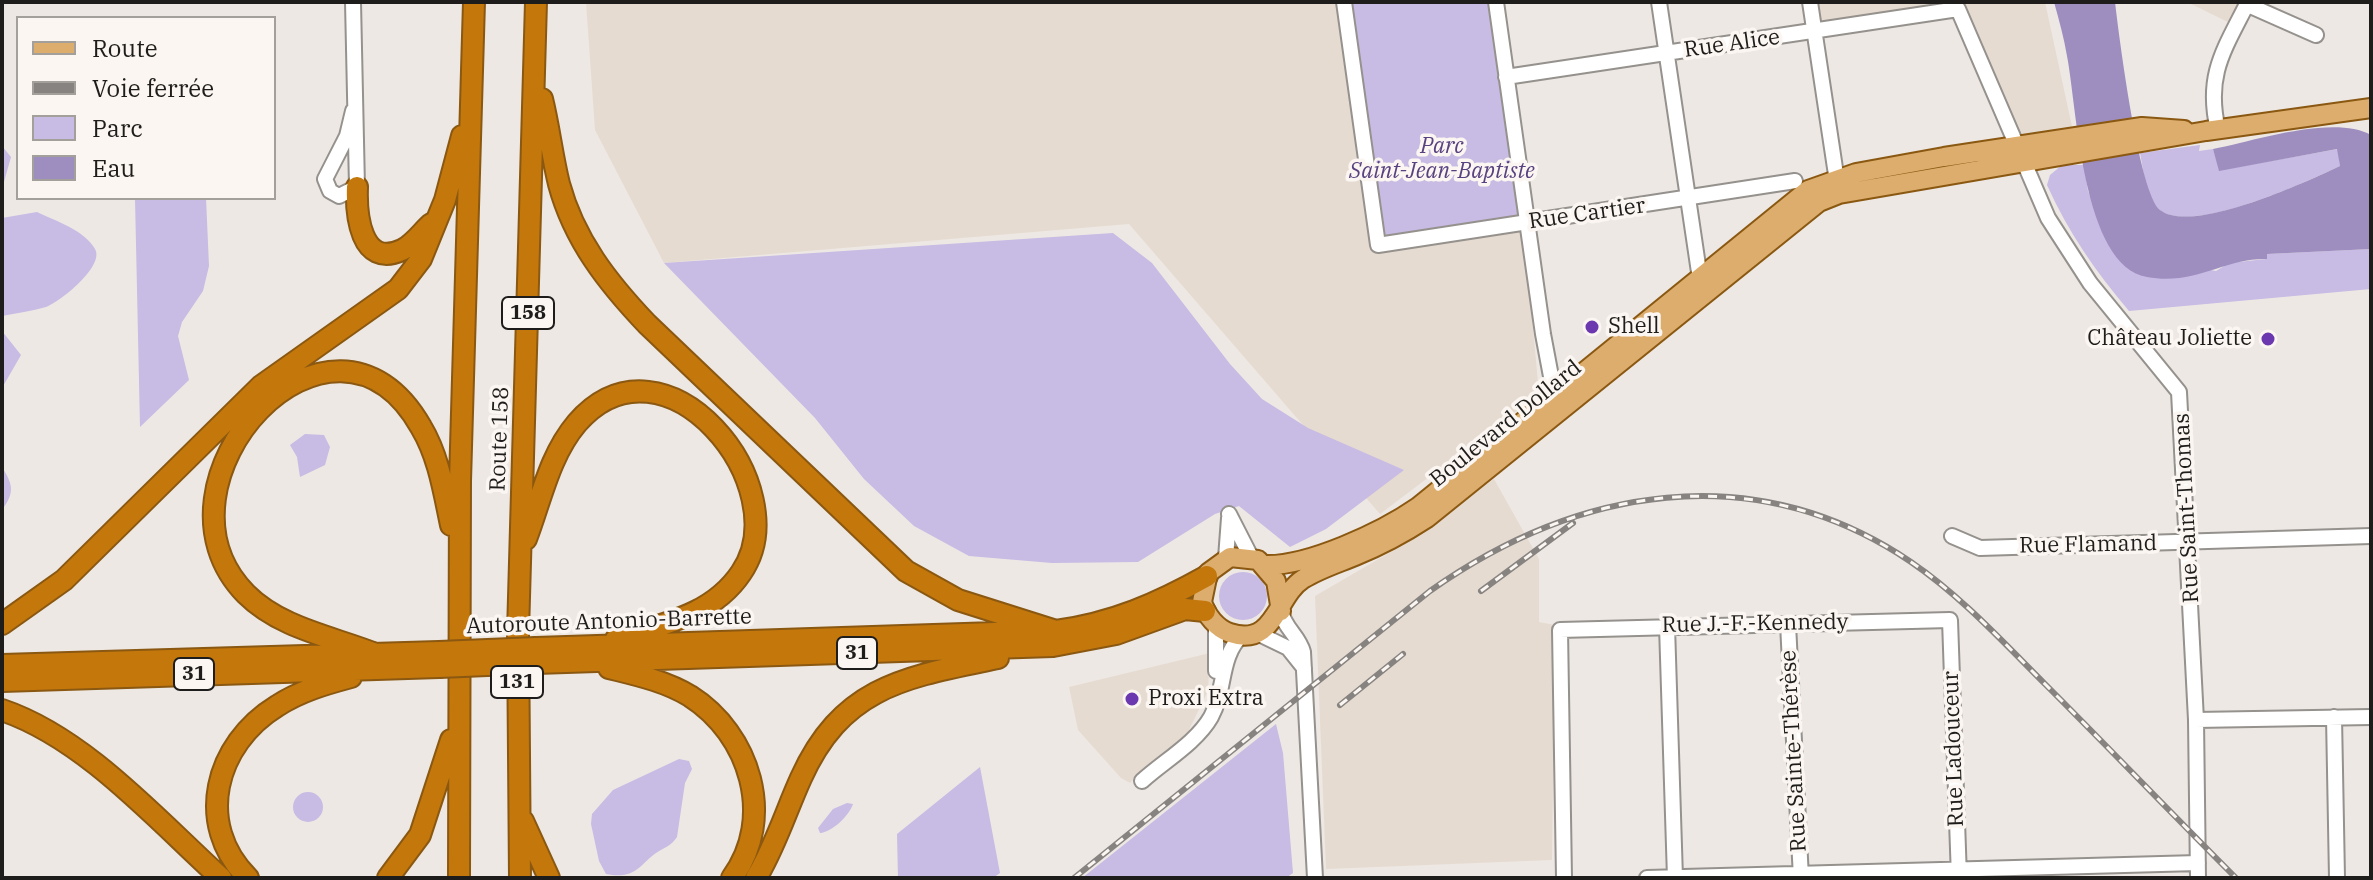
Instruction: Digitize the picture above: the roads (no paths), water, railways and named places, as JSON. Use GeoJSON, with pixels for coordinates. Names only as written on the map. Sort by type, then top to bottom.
{"type":"FeatureCollection","features":[{"type":"Feature","properties":{"kind":"highway","name":"Route 158"},"geometry":{"type":"LineString","coordinates":[[459,878],[459,561],[474,2]]}},
{"type":"Feature","properties":{"kind":"highway","name":"Route 158"},"geometry":{"type":"LineString","coordinates":[[520,878],[520,554],[536,2]]}},
{"type":"Feature","properties":{"kind":"highway"},"geometry":{"type":"LineString","coordinates":[[535,72],[557,173],[572,221],[601,272],[636,313],[843,515],[906,571],[969,604],[1054,639]]}},
{"type":"Feature","properties":{"kind":"highway"},"geometry":{"type":"LineString","coordinates":[[2,624],[64,580],[261,386],[392,294],[421,259],[437,219],[470,105]]}},
{"type":"Feature","properties":{"kind":"highway"},"geometry":{"type":"LineString","coordinates":[[357,187],[359,231],[365,241],[379,251],[406,249],[437,219]]}},
{"type":"Feature","properties":{"kind":"highway"},"geometry":{"type":"LineString","coordinates":[[382,661],[273,615],[245,593],[223,562],[213,528],[217,487],[232,447],[254,415],[285,388],[318,373],[352,372],[388,387],[412,413],[431,446],[459,561]]}},
{"type":"Feature","properties":{"kind":"highway"},"geometry":{"type":"LineString","coordinates":[[520,554],[557,454],[578,422],[599,405],[632,392],[666,395],[691,406],[720,434],[742,471],[753,510],[754,537],[745,567],[729,588],[699,610],[589,654]]}},
{"type":"Feature","properties":{"kind":"highway","name":"Autoroute Antonio-Barrette"},"geometry":{"type":"LineString","coordinates":[[1054,639],[1144,610],[1207,576]]}},
{"type":"Feature","properties":{"kind":"highway","name":"Autoroute Antonio-Barrette"},"geometry":{"type":"LineString","coordinates":[[2,681],[382,661],[1054,639],[1116,634],[1185,609],[1210,617]]}},
{"type":"Feature","properties":{"kind":"highway"},"geometry":{"type":"LineString","coordinates":[[756,878],[817,747],[854,705],[917,674],[1054,639]]}},
{"type":"Feature","properties":{"kind":"highway"},"geometry":{"type":"LineString","coordinates":[[589,654],[675,688],[700,703],[728,731],[746,765],[754,805],[749,844],[732,878]]}},
{"type":"Feature","properties":{"kind":"highway"},"geometry":{"type":"LineString","coordinates":[[248,878],[225,844],[216,810],[220,775],[234,746],[259,718],[287,700],[382,661]]}},
{"type":"Feature","properties":{"kind":"highway","name":"Autoroute Antonio-Barrette"},"geometry":{"type":"LineString","coordinates":[[2,665],[382,661]]}},
{"type":"Feature","properties":{"kind":"highway"},"geometry":{"type":"LineString","coordinates":[[2,710],[45,730],[85,757],[221,878]]}},
{"type":"Feature","properties":{"kind":"highway"},"geometry":{"type":"LineString","coordinates":[[388,878],[411,851],[428,818],[458,717]]}},
{"type":"Feature","properties":{"kind":"highway"},"geometry":{"type":"LineString","coordinates":[[518,810],[549,878]]}},
{"type":"Feature","properties":{"kind":"main road"},"geometry":{"type":"LineString","coordinates":[[2066,149],[2142,136],[2212,131],[2371,108]]}},
{"type":"Feature","properties":{"kind":"main road","name":"Boulevard Dollard"},"geometry":{"type":"LineString","coordinates":[[1838,186],[2017,146],[2066,149]]}},
{"type":"Feature","properties":{"kind":"main road","name":"Boulevard Dollard"},"geometry":{"type":"LineString","coordinates":[[1281,611],[1292,589],[1303,578],[1382,544],[1427,518],[1561,401],[1704,285],[1808,190],[2026,164],[2066,149]]}},
{"type":"Feature","properties":{"kind":"main road","name":"Boulevard Dollard"},"geometry":{"type":"LineString","coordinates":[[1257,561],[1293,564],[1393,523],[1561,401]]}},
{"type":"Feature","properties":{"kind":"main road"},"geometry":{"type":"LineString","coordinates":[[1226,558],[1257,561],[1276,581],[1281,611],[1271,625],[1250,634],[1226,632],[1210,617],[1202,599],[1207,576],[1226,558]]}},
{"type":"Feature","properties":{"kind":"street"},"geometry":{"type":"LineString","coordinates":[[353,2],[357,187],[339,196],[327,187],[325,179],[347,136],[353,111]]}},
{"type":"Feature","properties":{"kind":"street","name":"Rue Cartier"},"geometry":{"type":"LineString","coordinates":[[1344,2],[1378,245],[1688,200],[1795,181]]}},
{"type":"Feature","properties":{"kind":"street"},"geometry":{"type":"LineString","coordinates":[[1496,2],[1543,334],[1561,401]]}},
{"type":"Feature","properties":{"kind":"street"},"geometry":{"type":"LineString","coordinates":[[1659,2],[1688,200],[1704,285]]}},
{"type":"Feature","properties":{"kind":"street"},"geometry":{"type":"LineString","coordinates":[[1810,2],[1838,186]]}},
{"type":"Feature","properties":{"kind":"street"},"geometry":{"type":"LineString","coordinates":[[2212,131],[2214,75],[2247,3],[2316,35]]}},
{"type":"Feature","properties":{"kind":"street","name":"Rue Alice"},"geometry":{"type":"LineString","coordinates":[[1506,77],[1958,9]]}},
{"type":"Feature","properties":{"kind":"street","name":"Rue Saint-Thomas"},"geometry":{"type":"LineString","coordinates":[[1958,9],[2048,218],[2090,283],[2179,392],[2189,543],[2198,870]]}},
{"type":"Feature","properties":{"kind":"street"},"geometry":{"type":"LineString","coordinates":[[1226,558],[1229,514],[1257,561]]}},
{"type":"Feature","properties":{"kind":"street","name":"Rue Flamand"},"geometry":{"type":"LineString","coordinates":[[1952,536],[1980,548],[2371,536]]}},
{"type":"Feature","properties":{"kind":"street"},"geometry":{"type":"LineString","coordinates":[[1281,611],[1285,625],[1301,643],[1315,878]]}},
{"type":"Feature","properties":{"kind":"street"},"geometry":{"type":"LineString","coordinates":[[1187,743],[1213,690],[1217,661],[1210,617]]}},
{"type":"Feature","properties":{"kind":"street","name":"Rue J.-F.-Kennedy"},"geometry":{"type":"LineString","coordinates":[[1564,878],[1560,630],[1950,620]]}},
{"type":"Feature","properties":{"kind":"street","name":"Rue Ladouceur"},"geometry":{"type":"LineString","coordinates":[[1950,620],[1959,873]]}},
{"type":"Feature","properties":{"kind":"street","name":"Rue Sainte-Thérèse"},"geometry":{"type":"LineString","coordinates":[[1788,624],[1801,875]]}},
{"type":"Feature","properties":{"kind":"street"},"geometry":{"type":"LineString","coordinates":[[1667,626],[1675,878]]}},
{"type":"Feature","properties":{"kind":"street"},"geometry":{"type":"LineString","coordinates":[[1142,781],[1187,743],[1213,714],[1227,657],[1250,634],[1288,648],[1304,669]]}},
{"type":"Feature","properties":{"kind":"street"},"geometry":{"type":"LineString","coordinates":[[2334,717],[2337,878]]}},
{"type":"Feature","properties":{"kind":"street"},"geometry":{"type":"LineString","coordinates":[[2196,720],[2371,717]]}},
{"type":"Feature","properties":{"kind":"street"},"geometry":{"type":"LineString","coordinates":[[1647,878],[2198,870]]}},
{"type":"Feature","properties":{"kind":"water"},"geometry":{"type":"Polygon","coordinates":[[[2054,2],[2115,2],[2138,146],[2152,198],[2160,210],[2176,216],[2222,211],[2277,194],[2340,166],[2337,149],[2219,171],[2213,149],[2294,131],[2336,127],[2355,129],[2371,135],[2371,249],[2267,254],[2267,259],[2237,263],[2180,278],[2147,277],[2125,266],[2108,245],[2086,182],[2066,49],[2054,2]]]}},
{"type":"Feature","properties":{"kind":"railway"},"geometry":{"type":"LineString","coordinates":[[1074,878],[1430,591],[1486,556],[1545,528],[1605,508],[1667,498],[1729,497],[1790,507],[1851,529],[1929,575],[1997,635],[2236,878]]}},
{"type":"Feature","properties":{"kind":"railway"},"geometry":{"type":"LineString","coordinates":[[1481,591],[1573,523]]}},
{"type":"Feature","properties":{"kind":"railway"},"geometry":{"type":"LineString","coordinates":[[1340,705],[1403,654]]}},
{"type":"Feature","properties":{"kind":"place","name":"Shell"},"geometry":{"type":"Point","coordinates":[1592,327]}},
{"type":"Feature","properties":{"kind":"place","name":"Château Joliette"},"geometry":{"type":"Point","coordinates":[2268,339]}},
{"type":"Feature","properties":{"kind":"place","name":"Proxi Extra"},"geometry":{"type":"Point","coordinates":[1132,699]}},
{"type":"Feature","properties":{"kind":"park label","name":"Parc Saint-Jean-Baptiste"},"geometry":{"type":"Point","coordinates":[1442,160]}}]}
